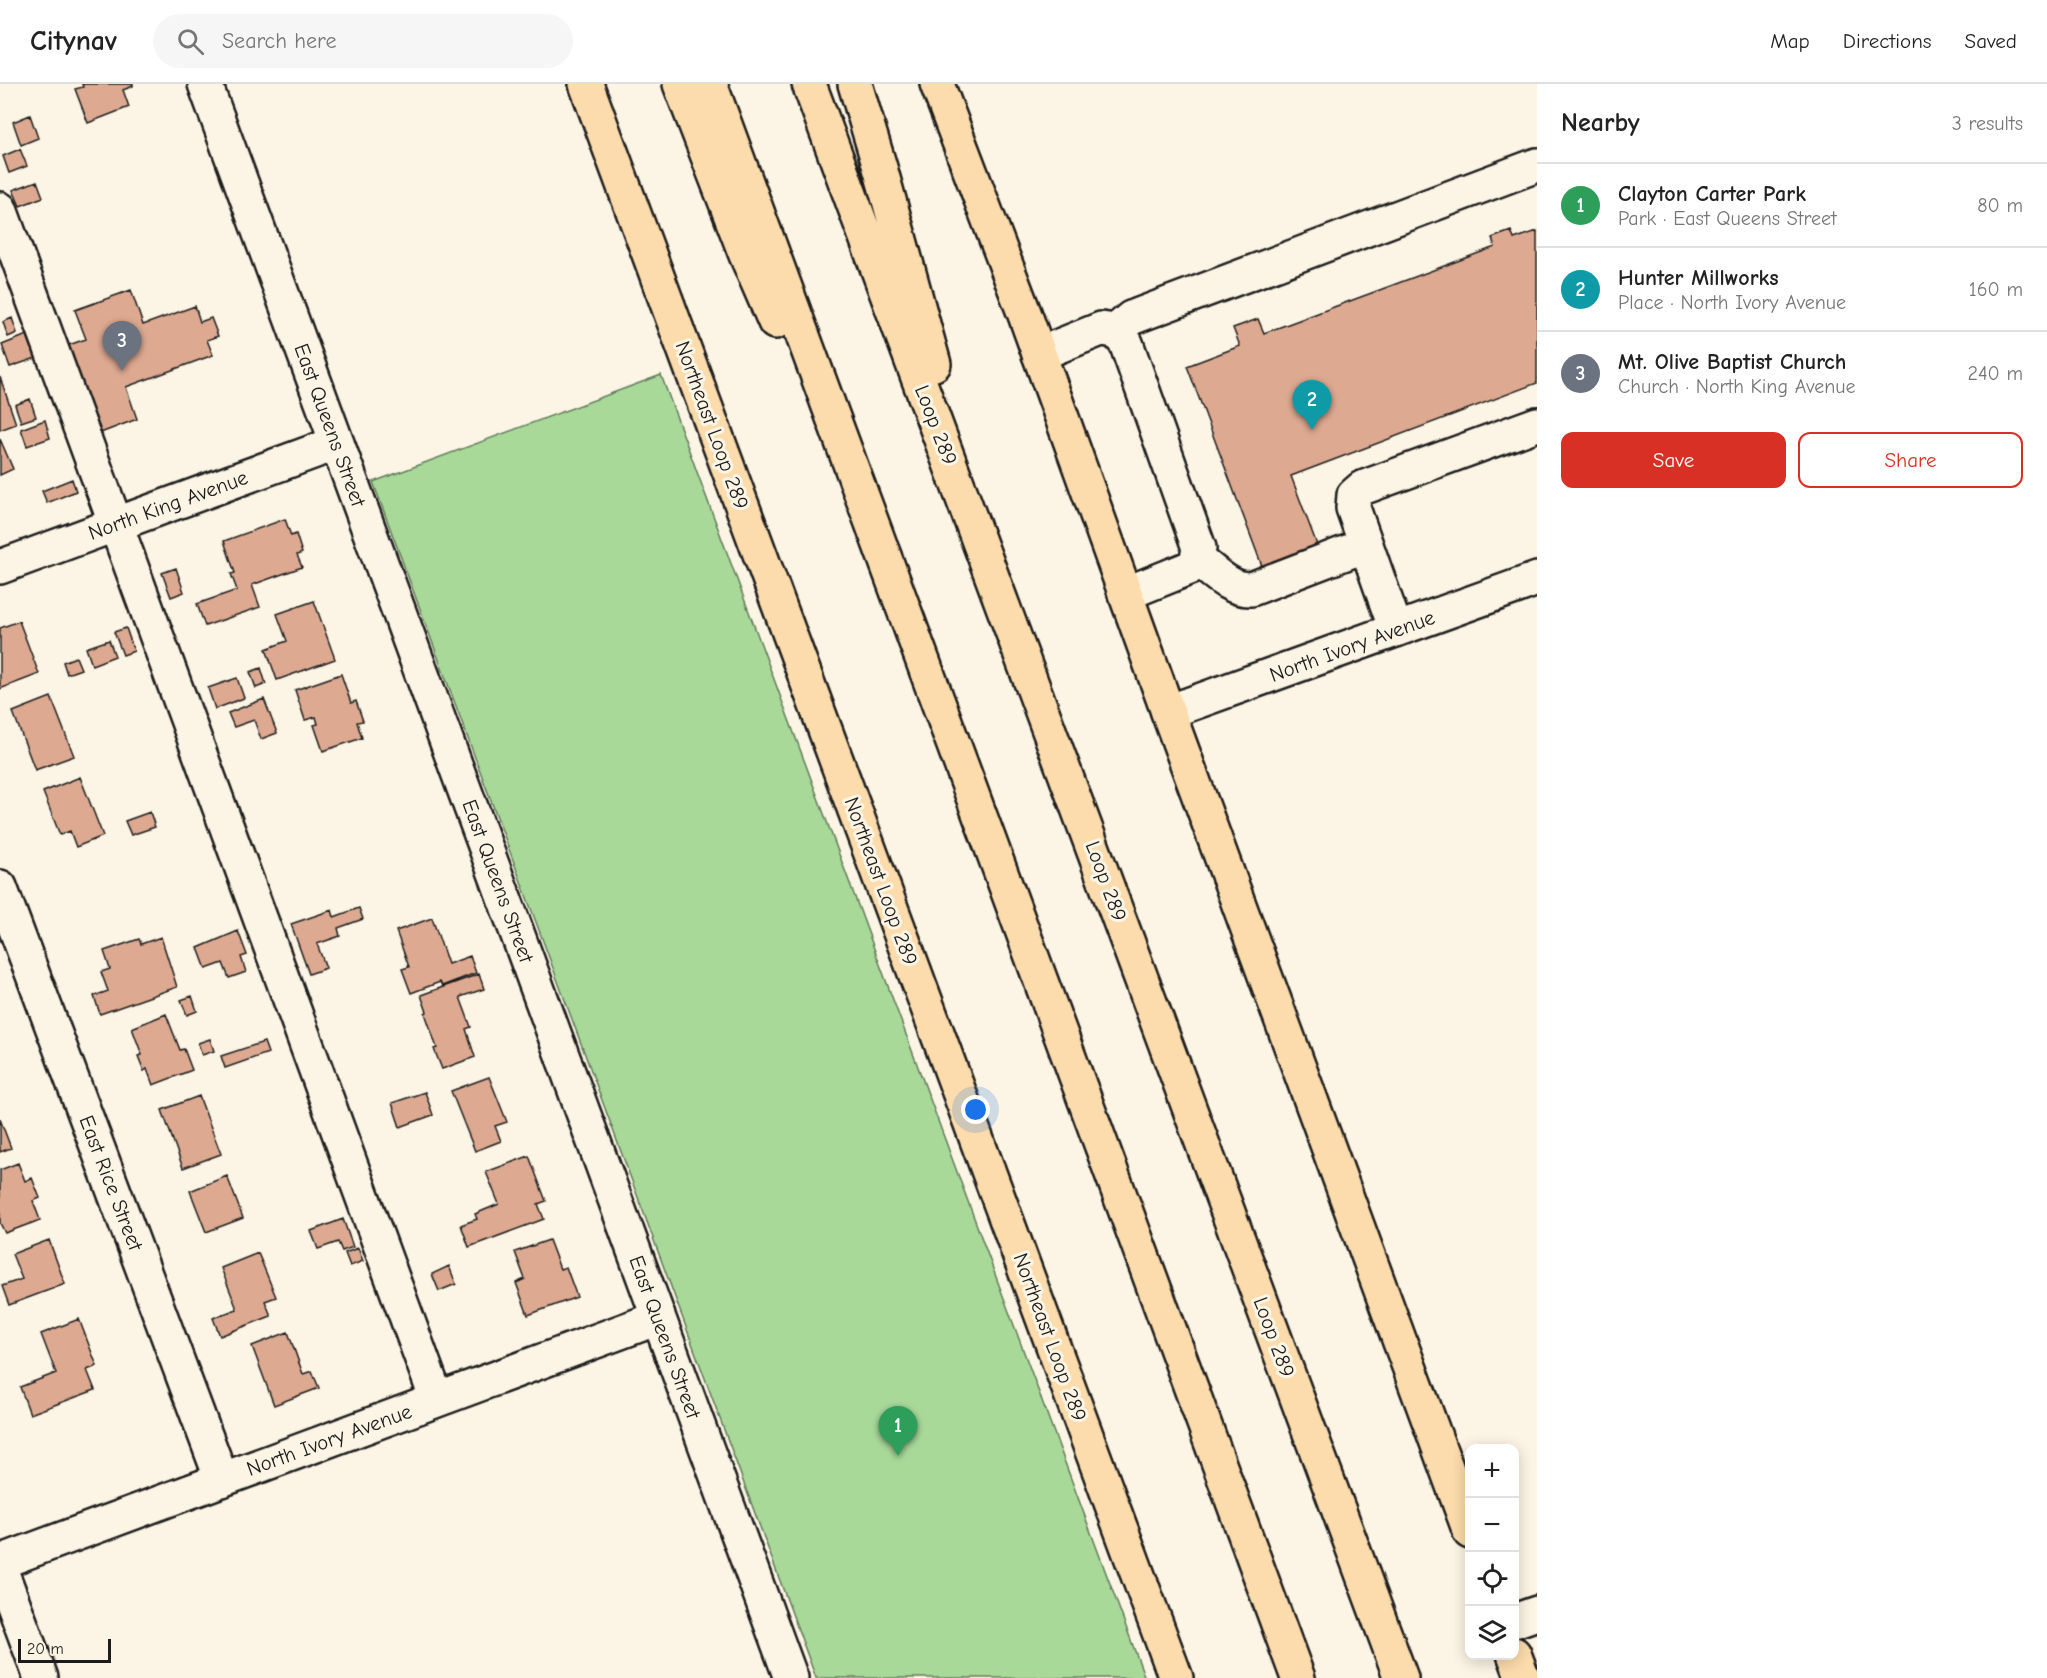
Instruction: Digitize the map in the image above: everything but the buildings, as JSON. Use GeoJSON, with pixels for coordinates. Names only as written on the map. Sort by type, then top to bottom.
{"type":"FeatureCollection","features":[{"type":"Feature","properties":{"kind":"main road","name":"Northeast Loop 289"},"geometry":{"type":"LineString","coordinates":[[586,84],[1176,1678]]}},
{"type":"Feature","properties":{"kind":"main road"},"geometry":{"type":"LineString","coordinates":[[680,84],[746,255],[912,634]]}},
{"type":"Feature","properties":{"kind":"main road"},"geometry":{"type":"LineString","coordinates":[[710,84],[1298,1678]]}},
{"type":"Feature","properties":{"kind":"main road","name":"Loop 289"},"geometry":{"type":"LineString","coordinates":[[809,84],[1401,1678]]}},
{"type":"Feature","properties":{"kind":"main road"},"geometry":{"type":"LineString","coordinates":[[855,84],[989,566]]}},
{"type":"Feature","properties":{"kind":"main road"},"geometry":{"type":"LineString","coordinates":[[937,84],[1040,354],[1168,712],[1465,1518]]}},
{"type":"Feature","properties":{"kind":"main road"},"geometry":{"type":"LineString","coordinates":[[1365,1582],[1409,1678]]}},
{"type":"Feature","properties":{"kind":"main road"},"geometry":{"type":"LineString","coordinates":[[1517,1660],[1523,1678]]}},
{"type":"Feature","properties":{"kind":"street","name":"East Queens Street"},"geometry":{"type":"LineString","coordinates":[[205,84],[791,1678]]}},
{"type":"Feature","properties":{"kind":"street"},"geometry":{"type":"LineString","coordinates":[[1116,331],[1131,318],[1140,314],[1537,165]]}},
{"type":"Feature","properties":{"kind":"street"},"geometry":{"type":"LineString","coordinates":[[0,209],[437,1400]]}},
{"type":"Feature","properties":{"kind":"street"},"geometry":{"type":"LineString","coordinates":[[1040,354],[1101,329],[1116,331],[1126,343],[1199,548],[1197,559],[1192,567],[1125,594]]}},
{"type":"Feature","properties":{"kind":"street"},"geometry":{"type":"LineString","coordinates":[[1396,630],[1353,508],[1354,495],[1362,488],[1537,424]]}},
{"type":"Feature","properties":{"kind":"street","name":"North King Avenue"},"geometry":{"type":"LineString","coordinates":[[0,567],[337,443]]}},
{"type":"Feature","properties":{"kind":"street"},"geometry":{"type":"LineString","coordinates":[[1197,559],[1234,587],[1251,590],[1366,545]]}},
{"type":"Feature","properties":{"kind":"street","name":"North Ivory Avenue"},"geometry":{"type":"LineString","coordinates":[[1168,712],[1537,579]]}},
{"type":"Feature","properties":{"kind":"street","name":"East Rice Street"},"geometry":{"type":"LineString","coordinates":[[0,887],[222,1480]]}},
{"type":"Feature","properties":{"kind":"street","name":"North Ivory Avenue"},"geometry":{"type":"LineString","coordinates":[[0,1562],[658,1318]]}},
{"type":"Feature","properties":{"kind":"street"},"geometry":{"type":"LineString","coordinates":[[0,1568],[41,1678]]}},
{"type":"Feature","properties":{"kind":"street"},"geometry":{"type":"LineString","coordinates":[[1519,1620],[1537,1613]]}},
{"type":"Feature","properties":{"kind":"green space"},"geometry":{"type":"Polygon","coordinates":[[[661,375],[1145,1678],[816,1678],[373,482],[661,375]]]}},
{"type":"Feature","properties":{"kind":"place","name":"Mt. Olive Baptist Church"},"geometry":{"type":"Point","coordinates":[122,371]}},
{"type":"Feature","properties":{"kind":"place","name":"Hunter Millworks"},"geometry":{"type":"Point","coordinates":[1312,430]}},
{"type":"Feature","properties":{"kind":"place","name":"Clayton Carter Park"},"geometry":{"type":"Point","coordinates":[898,1456]}}]}
